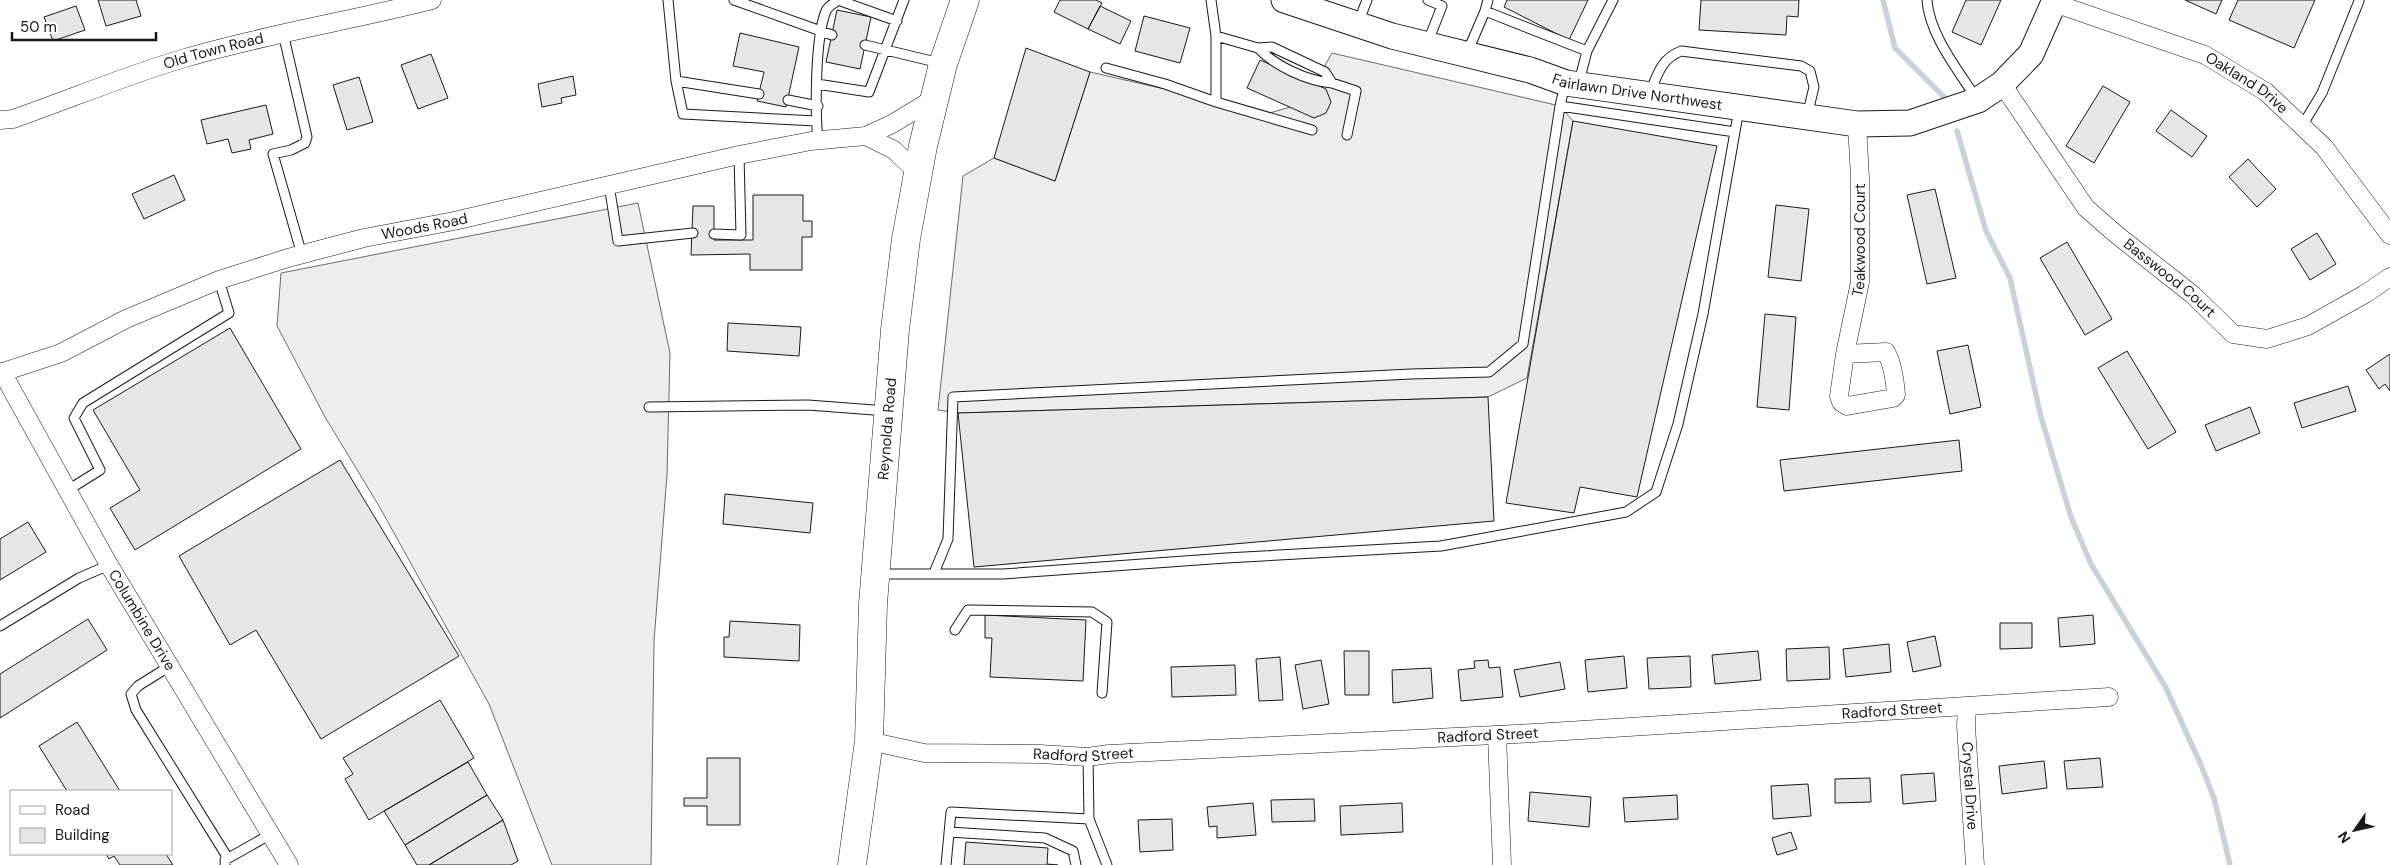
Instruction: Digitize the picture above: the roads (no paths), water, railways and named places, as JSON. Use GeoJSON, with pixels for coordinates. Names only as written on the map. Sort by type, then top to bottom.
{"type":"FeatureCollection","features":[{"type":"Feature","properties":{"kind":"main road","name":"Reynolda Road"},"geometry":{"type":"LineString","coordinates":[[852,865],[869,741],[873,604],[895,330],[906,239],[918,173],[943,64],[965,0]]}},
{"type":"Feature","properties":{"kind":"street","name":"Old Town Road"},"geometry":{"type":"LineString","coordinates":[[0,120],[12,119],[184,58],[283,33],[432,0]]}},
{"type":"Feature","properties":{"kind":"street","name":"Fairlawn Drive Northwest"},"geometry":{"type":"LineString","coordinates":[[1284,0],[1319,6],[1357,26],[1530,70],[1568,91],[1649,95],[1737,120],[1807,118],[1857,124],[1910,122],[1992,91]]}},
{"type":"Feature","properties":{"kind":"street"},"geometry":{"type":"LineString","coordinates":[[1992,91],[2031,54],[2055,1]]}},
{"type":"Feature","properties":{"kind":"street","name":"Oakland Drive"},"geometry":{"type":"LineString","coordinates":[[2055,1],[2205,55],[2266,92],[2324,147],[2390,235]]}},
{"type":"Feature","properties":{"kind":"street","name":"Basswood Court"},"geometry":{"type":"LineString","coordinates":[[1992,91],[2086,208],[2159,270],[2193,295],[2233,334],[2267,339],[2308,326],[2390,277]]}},
{"type":"Feature","properties":{"kind":"street","name":"Woods Road"},"geometry":{"type":"LineString","coordinates":[[1,373],[60,353],[126,319],[219,280],[302,255],[364,238],[609,186],[739,155],[818,141],[866,136],[892,124],[935,98]]}},
{"type":"Feature","properties":{"kind":"street","name":"Teakwood Court"},"geometry":{"type":"LineString","coordinates":[[1845,354],[1860,282],[1860,178],[1857,124]]}},
{"type":"Feature","properties":{"kind":"street"},"geometry":{"type":"LineString","coordinates":[[866,136],[894,150],[918,173]]}},
{"type":"Feature","properties":{"kind":"street","name":"Columbine Drive"},"geometry":{"type":"LineString","coordinates":[[1,373],[109,565],[289,865]]}},
{"type":"Feature","properties":{"kind":"street","name":"Radford Street"},"geometry":{"type":"LineString","coordinates":[[869,741],[924,753],[1040,754],[1088,757],[1109,754],[1497,735],[1967,707],[2109,696]]}},
{"type":"Feature","properties":{"kind":"street","name":"Crystal Drive"},"geometry":{"type":"LineString","coordinates":[[1967,707],[1966,726],[1975,865]]}},
{"type":"Feature","properties":{"kind":"street"},"geometry":{"type":"LineString","coordinates":[[1497,735],[1502,865]]}},
{"type":"Feature","properties":{"kind":"lane"},"geometry":{"type":"LineString","coordinates":[[668,0],[676,81],[683,114],[816,121]]}},
{"type":"Feature","properties":{"kind":"lane"},"geometry":{"type":"LineString","coordinates":[[734,0],[832,35]]}},
{"type":"Feature","properties":{"kind":"lane"},"geometry":{"type":"LineString","coordinates":[[818,141],[816,121],[820,32],[827,8],[838,0],[897,21]]}},
{"type":"Feature","properties":{"kind":"lane"},"geometry":{"type":"LineString","coordinates":[[818,84],[869,92],[904,0]]}},
{"type":"Feature","properties":{"kind":"lane"},"geometry":{"type":"LineString","coordinates":[[1211,0],[1216,36],[1216,102]]}},
{"type":"Feature","properties":{"kind":"lane"},"geometry":{"type":"LineString","coordinates":[[1357,26],[1367,0]]}},
{"type":"Feature","properties":{"kind":"lane"},"geometry":{"type":"LineString","coordinates":[[1427,44],[1444,3],[1428,0]]}},
{"type":"Feature","properties":{"kind":"lane"},"geometry":{"type":"LineString","coordinates":[[1466,54],[1488,0]]}},
{"type":"Feature","properties":{"kind":"lane"},"geometry":{"type":"LineString","coordinates":[[934,573],[948,540],[953,397],[1411,374],[1489,372],[1524,344],[1568,91],[1613,0]]}},
{"type":"Feature","properties":{"kind":"lane"},"geometry":{"type":"LineString","coordinates":[[1927,0],[1928,8],[1942,46],[1992,91]]}},
{"type":"Feature","properties":{"kind":"lane"},"geometry":{"type":"LineString","coordinates":[[2302,126],[2322,93],[2359,1]]}},
{"type":"Feature","properties":{"kind":"lane"},"geometry":{"type":"LineString","coordinates":[[1485,11],[1587,51]]}},
{"type":"Feature","properties":{"kind":"lane"},"geometry":{"type":"LineString","coordinates":[[283,33],[307,137],[305,143],[291,150],[273,154],[302,255]]}},
{"type":"Feature","properties":{"kind":"lane"},"geometry":{"type":"LineString","coordinates":[[1216,36],[1258,48],[1272,46],[1325,72],[1332,83]]}},
{"type":"Feature","properties":{"kind":"lane"},"geometry":{"type":"LineString","coordinates":[[865,45],[943,64]]}},
{"type":"Feature","properties":{"kind":"lane"},"geometry":{"type":"LineString","coordinates":[[1258,48],[1270,60],[1320,82],[1332,83],[1356,91],[1347,135]]}},
{"type":"Feature","properties":{"kind":"lane"},"geometry":{"type":"LineString","coordinates":[[1649,95],[1662,65],[1670,55],[1681,51],[1801,66],[1810,71],[1814,87],[1807,118]]}},
{"type":"Feature","properties":{"kind":"lane"},"geometry":{"type":"LineString","coordinates":[[1106,68],[1165,84],[1216,102],[1312,130]]}},
{"type":"Feature","properties":{"kind":"lane"},"geometry":{"type":"LineString","coordinates":[[676,81],[759,94]]}},
{"type":"Feature","properties":{"kind":"lane"},"geometry":{"type":"LineString","coordinates":[[876,574],[1003,574],[1226,558],[1442,546],[1626,512],[1656,492],[1678,424],[1703,314],[1737,120],[1568,91]]}},
{"type":"Feature","properties":{"kind":"lane"},"geometry":{"type":"LineString","coordinates":[[788,100],[818,106]]}},
{"type":"Feature","properties":{"kind":"lane"},"geometry":{"type":"LineString","coordinates":[[714,234],[741,234],[739,155]]}},
{"type":"Feature","properties":{"kind":"lane"},"geometry":{"type":"LineString","coordinates":[[609,186],[618,241],[693,233]]}},
{"type":"Feature","properties":{"kind":"lane"},"geometry":{"type":"LineString","coordinates":[[68,490],[100,470],[74,418],[83,403],[229,313],[219,280]]}},
{"type":"Feature","properties":{"kind":"lane"},"geometry":{"type":"LineString","coordinates":[[649,407],[808,405],[889,412]]}},
{"type":"Feature","properties":{"kind":"lane"},"geometry":{"type":"LineString","coordinates":[[0,626],[79,578],[109,565]]}},
{"type":"Feature","properties":{"kind":"lane"},"geometry":{"type":"LineString","coordinates":[[955,630],[968,610],[1092,612],[1107,622],[1102,693]]}},
{"type":"Feature","properties":{"kind":"lane"},"geometry":{"type":"LineString","coordinates":[[170,666],[138,686],[131,694],[136,710],[226,855],[225,863]]}},
{"type":"Feature","properties":{"kind":"lane"},"geometry":{"type":"LineString","coordinates":[[1088,757],[1089,819],[1107,865]]}},
{"type":"Feature","properties":{"kind":"lane"},"geometry":{"type":"LineString","coordinates":[[946,865],[951,812],[1089,819]]}},
{"type":"Feature","properties":{"kind":"lane"},"geometry":{"type":"LineString","coordinates":[[949,832],[1045,838],[1073,851],[1076,865]]}},
{"type":"Feature","properties":{"kind":"lane"},"geometry":{"type":"LineString","coordinates":[[225,863],[271,834]]}},
{"type":"Feature","properties":{"kind":"waterway"},"geometry":{"type":"LineString","coordinates":[[1883,0],[1895,48],[1945,98]]}},
{"type":"Feature","properties":{"kind":"waterway"},"geometry":{"type":"LineString","coordinates":[[1957,131],[1986,231],[2010,278],[2041,417],[2071,517],[2091,564],[2166,688],[2214,798],[2230,865]]}}]}
